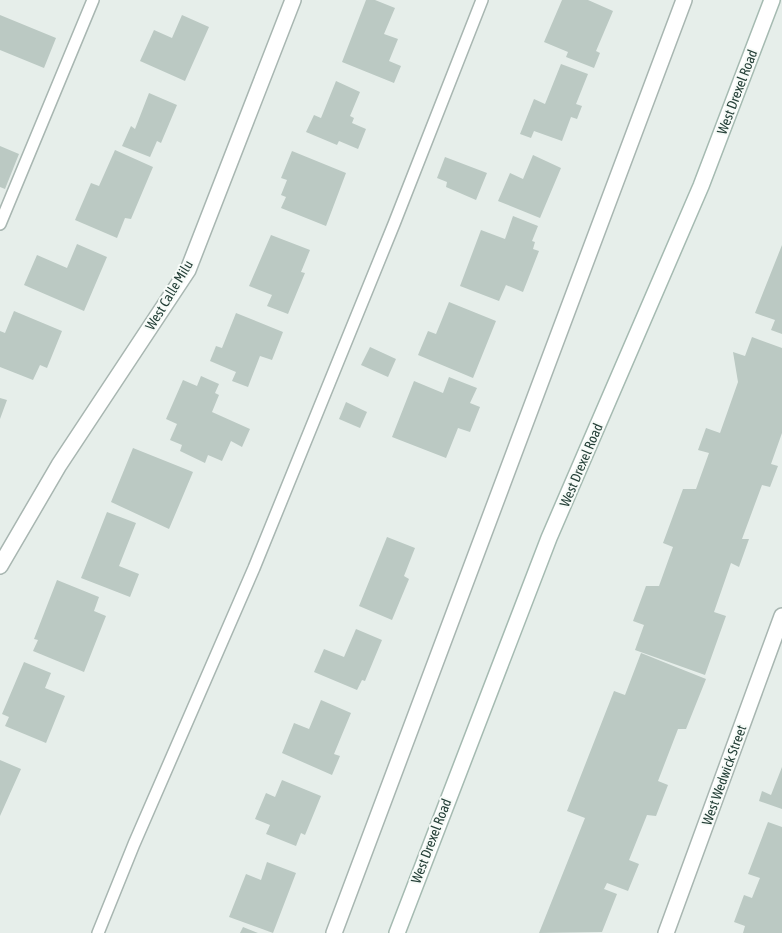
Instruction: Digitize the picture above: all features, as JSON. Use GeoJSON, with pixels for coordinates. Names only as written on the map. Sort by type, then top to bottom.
{"type":"FeatureCollection","features":[{"type":"Feature","properties":{"kind":"street","name":"West Calle Milu"},"geometry":{"type":"LineString","coordinates":[[0,566],[60,464],[188,270],[293,0]]}},
{"type":"Feature","properties":{"kind":"street"},"geometry":{"type":"LineString","coordinates":[[334,933],[684,0]]}},
{"type":"Feature","properties":{"kind":"street","name":"West Drexel Road"},"geometry":{"type":"LineString","coordinates":[[397,933],[549,538],[701,186],[772,0]]}},
{"type":"Feature","properties":{"kind":"street","name":"West Wedwick Street"},"geometry":{"type":"LineString","coordinates":[[666,933],[782,616]]}},
{"type":"Feature","properties":{"kind":"lane"},"geometry":{"type":"LineString","coordinates":[[0,224],[93,0]]}},
{"type":"Feature","properties":{"kind":"lane"},"geometry":{"type":"LineString","coordinates":[[98,933],[134,844],[254,568],[394,224],[482,0]]}},
{"type":"Feature","properties":{"kind":"building"},"geometry":{"type":"Polygon","coordinates":[[[366,0],[375,0],[395,8],[384,34],[398,39],[389,61],[401,66],[394,83],[342,62],[366,0]]]}},
{"type":"Feature","properties":{"kind":"building"},"geometry":{"type":"Polygon","coordinates":[[[562,0],[588,0],[613,11],[596,51],[600,53],[594,68],[566,57],[568,52],[544,42],[562,0]]]}},
{"type":"Feature","properties":{"kind":"building"},"geometry":{"type":"Polygon","coordinates":[[[0,15],[56,38],[44,68],[0,50],[0,15]]]}},
{"type":"Feature","properties":{"kind":"building"},"geometry":{"type":"Polygon","coordinates":[[[182,15],[209,27],[185,81],[140,61],[154,30],[172,38],[182,15]]]}},
{"type":"Feature","properties":{"kind":"building"},"geometry":{"type":"Polygon","coordinates":[[[561,64],[588,74],[576,104],[582,106],[577,119],[571,117],[562,141],[534,131],[531,138],[520,134],[534,99],[545,104],[561,64]]]}},
{"type":"Feature","properties":{"kind":"building"},"geometry":{"type":"Polygon","coordinates":[[[336,81],[360,92],[350,116],[354,118],[352,123],[366,129],[358,149],[339,141],[337,145],[306,132],[314,115],[321,118],[336,81]]]}},
{"type":"Feature","properties":{"kind":"building"},"geometry":{"type":"Polygon","coordinates":[[[149,93],[177,105],[161,143],[157,141],[150,157],[122,146],[131,126],[135,129],[149,93]]]}},
{"type":"Feature","properties":{"kind":"building"},"geometry":{"type":"Polygon","coordinates":[[[0,146],[19,154],[5,189],[0,187],[0,146]]]}},
{"type":"Feature","properties":{"kind":"building"},"geometry":{"type":"Polygon","coordinates":[[[115,150],[153,167],[131,219],[125,218],[117,238],[75,220],[91,183],[99,186],[115,150]]]}},
{"type":"Feature","properties":{"kind":"building"},"geometry":{"type":"Polygon","coordinates":[[[292,151],[346,173],[326,226],[281,208],[286,197],[281,195],[287,180],[281,178],[292,151]]]}},
{"type":"Feature","properties":{"kind":"building"},"geometry":{"type":"Polygon","coordinates":[[[533,155],[561,168],[540,218],[498,201],[510,173],[523,179],[533,155]]]}},
{"type":"Feature","properties":{"kind":"building"},"geometry":{"type":"Polygon","coordinates":[[[445,157],[487,173],[476,200],[446,187],[447,182],[437,178],[445,157]]]}},
{"type":"Feature","properties":{"kind":"building"},"geometry":{"type":"Polygon","coordinates":[[[513,216],[538,226],[532,241],[535,242],[533,249],[539,251],[523,292],[506,285],[499,301],[460,286],[481,230],[505,239],[513,216]]]}},
{"type":"Feature","properties":{"kind":"building"},"geometry":{"type":"Polygon","coordinates":[[[271,235],[310,250],[301,272],[305,273],[288,314],[267,306],[272,295],[249,286],[271,235]]]}},
{"type":"Feature","properties":{"kind":"building"},"geometry":{"type":"Polygon","coordinates":[[[77,244],[107,257],[84,311],[24,285],[37,255],[67,268],[77,244]]]}},
{"type":"Feature","properties":{"kind":"building"},"geometry":{"type":"Polygon","coordinates":[[[782,245],[782,334],[771,330],[775,320],[755,313],[782,245]]]}},
{"type":"Feature","properties":{"kind":"building"},"geometry":{"type":"Polygon","coordinates":[[[449,302],[496,321],[473,378],[418,355],[428,331],[436,334],[449,302]]]}},
{"type":"Feature","properties":{"kind":"building"},"geometry":{"type":"Polygon","coordinates":[[[14,311],[62,331],[47,368],[40,365],[33,380],[0,367],[0,331],[5,333],[14,311]]]}},
{"type":"Feature","properties":{"kind":"building"},"geometry":{"type":"Polygon","coordinates":[[[236,313],[283,332],[272,360],[260,356],[248,387],[232,381],[236,372],[210,361],[216,346],[222,348],[236,313]]]}},
{"type":"Feature","properties":{"kind":"building"},"geometry":{"type":"Polygon","coordinates":[[[752,337],[782,348],[782,433],[771,464],[778,466],[770,487],[762,485],[742,539],[749,539],[739,567],[731,563],[714,612],[726,616],[705,675],[635,650],[644,625],[633,621],[646,586],[659,586],[673,547],[663,543],[683,489],[696,489],[709,453],[698,450],[706,428],[720,433],[738,382],[733,352],[745,356],[752,337]]]}},
{"type":"Feature","properties":{"kind":"building"},"geometry":{"type":"Polygon","coordinates":[[[370,347],[396,359],[388,377],[361,365],[370,347]]]}},
{"type":"Feature","properties":{"kind":"building"},"geometry":{"type":"Polygon","coordinates":[[[201,376],[219,384],[215,393],[219,395],[212,412],[250,429],[242,447],[231,441],[222,461],[208,455],[205,463],[180,451],[182,445],[170,440],[177,424],[166,419],[183,380],[197,386],[201,376]]]}},
{"type":"Feature","properties":{"kind":"building"},"geometry":{"type":"Polygon","coordinates":[[[449,377],[477,388],[470,403],[480,407],[470,432],[458,428],[446,458],[392,437],[414,381],[443,393],[449,377]]]}},
{"type":"Feature","properties":{"kind":"building"},"geometry":{"type":"Polygon","coordinates":[[[0,398],[7,400],[0,419],[0,398]]]}},
{"type":"Feature","properties":{"kind":"building"},"geometry":{"type":"Polygon","coordinates":[[[346,402],[367,412],[360,428],[339,419],[346,402]]]}},
{"type":"Feature","properties":{"kind":"building"},"geometry":{"type":"Polygon","coordinates":[[[133,448],[193,472],[169,529],[111,502],[133,448]]]}},
{"type":"Feature","properties":{"kind":"building"},"geometry":{"type":"Polygon","coordinates":[[[107,512],[136,523],[119,566],[139,574],[130,597],[81,578],[107,512]]]}},
{"type":"Feature","properties":{"kind":"building"},"geometry":{"type":"Polygon","coordinates":[[[387,537],[415,548],[404,576],[409,579],[392,620],[359,606],[387,537]]]}},
{"type":"Feature","properties":{"kind":"building"},"geometry":{"type":"Polygon","coordinates":[[[57,580],[99,597],[94,611],[106,616],[84,672],[33,651],[38,640],[34,639],[57,580]]]}},
{"type":"Feature","properties":{"kind":"building"},"geometry":{"type":"Polygon","coordinates":[[[356,629],[382,640],[365,681],[362,680],[357,690],[314,672],[324,649],[344,657],[356,629]]]}},
{"type":"Feature","properties":{"kind":"building"},"geometry":{"type":"Polygon","coordinates":[[[641,653],[706,679],[686,729],[678,729],[658,781],[668,785],[656,816],[647,815],[629,860],[639,864],[628,891],[607,883],[604,889],[617,894],[602,932],[539,933],[585,818],[567,811],[614,691],[625,695],[641,653]]]}},
{"type":"Feature","properties":{"kind":"building"},"geometry":{"type":"Polygon","coordinates":[[[24,662],[51,673],[45,688],[65,696],[46,743],[5,726],[9,717],[2,714],[24,662]]]}},
{"type":"Feature","properties":{"kind":"building"},"geometry":{"type":"Polygon","coordinates":[[[321,700],[351,713],[334,754],[340,756],[332,775],[282,753],[294,723],[309,729],[321,700]]]}},
{"type":"Feature","properties":{"kind":"building"},"geometry":{"type":"Polygon","coordinates":[[[0,760],[21,769],[0,816],[0,760]]]}},
{"type":"Feature","properties":{"kind":"building"},"geometry":{"type":"Polygon","coordinates":[[[782,767],[782,809],[759,801],[762,791],[771,795],[782,767]]]}},
{"type":"Feature","properties":{"kind":"building"},"geometry":{"type":"Polygon","coordinates":[[[282,780],[321,796],[305,835],[301,833],[296,846],[266,834],[270,825],[255,819],[266,793],[275,797],[282,780]]]}},
{"type":"Feature","properties":{"kind":"building"},"geometry":{"type":"Polygon","coordinates":[[[768,822],[782,827],[782,933],[743,933],[745,926],[734,922],[744,895],[752,898],[760,878],[748,874],[768,822]]]}},
{"type":"Feature","properties":{"kind":"building"},"geometry":{"type":"Polygon","coordinates":[[[267,862],[296,873],[273,933],[229,917],[246,874],[261,880],[267,862]]]}},
{"type":"Feature","properties":{"kind":"building"},"geometry":{"type":"Polygon","coordinates":[[[243,927],[258,933],[240,933],[243,927]]]}}]}
